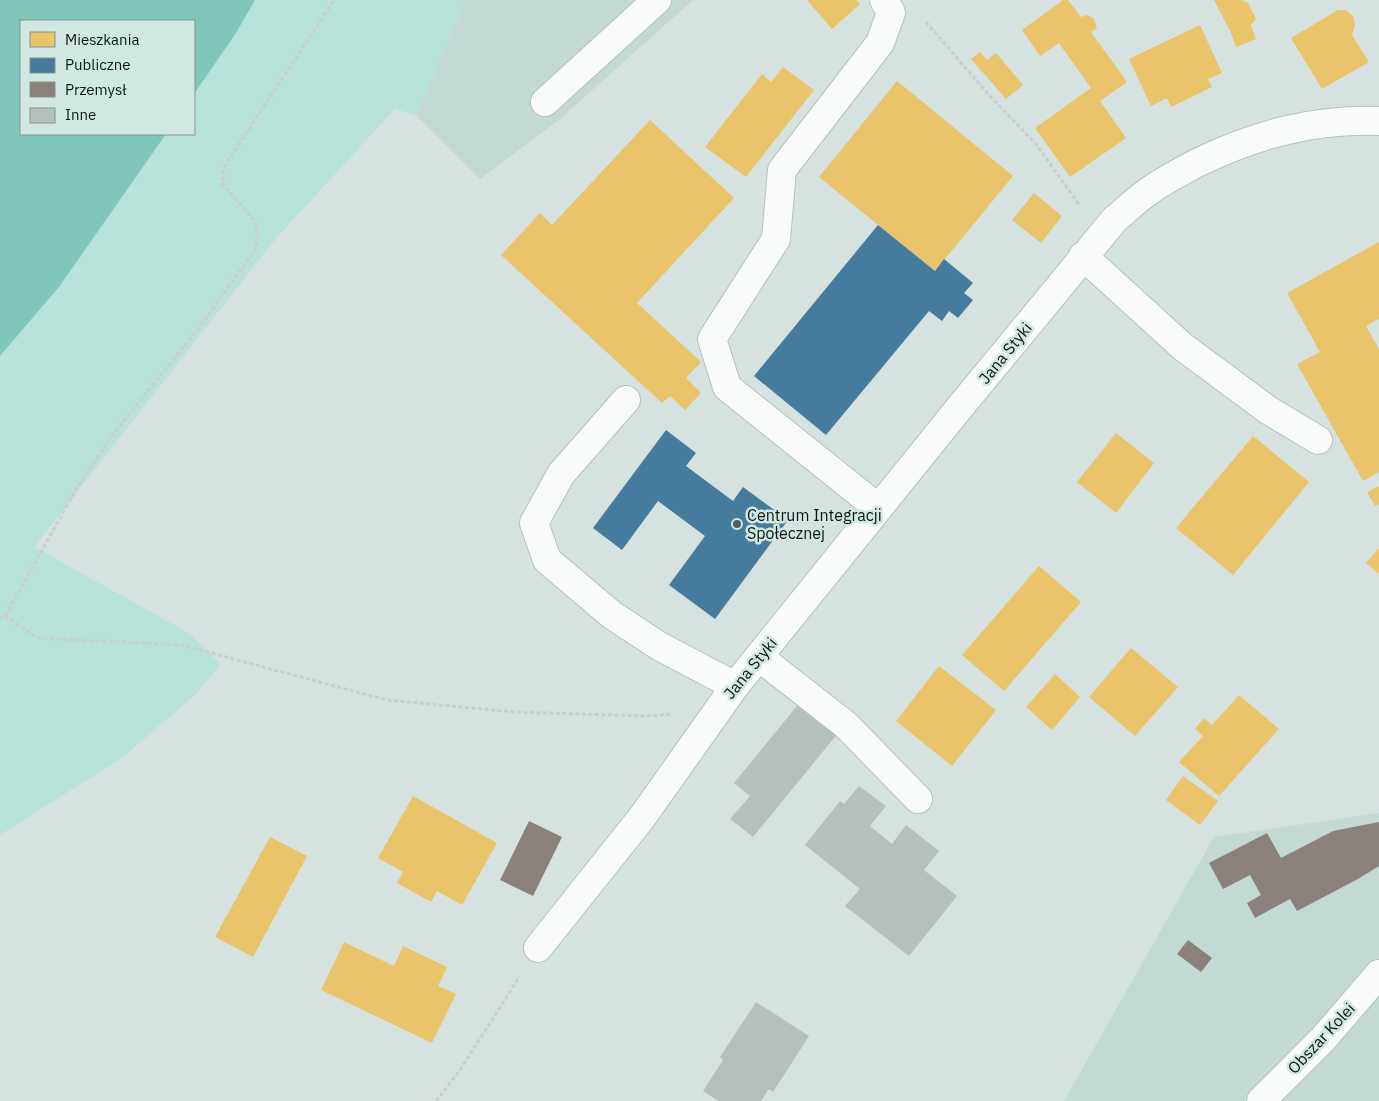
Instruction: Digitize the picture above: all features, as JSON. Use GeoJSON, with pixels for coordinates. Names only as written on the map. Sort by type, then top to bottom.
{"type":"FeatureCollection","features":[{"type":"Feature","properties":{"kind":"street"},"geometry":{"type":"LineString","coordinates":[[878,508],[727,387],[712,339],[776,239],[782,170],[880,42],[891,13],[885,1]]}},
{"type":"Feature","properties":{"kind":"street"},"geometry":{"type":"LineString","coordinates":[[545,102],[652,2]]}},
{"type":"Feature","properties":{"kind":"street","name":"Jana Styki"},"geometry":{"type":"LineString","coordinates":[[538,948],[643,816],[735,686],[1115,219],[1146,193],[1182,170],[1240,143],[1272,132],[1308,126],[1379,121]]}},
{"type":"Feature","properties":{"kind":"street"},"geometry":{"type":"LineString","coordinates":[[1083,256],[1183,347],[1268,410],[1318,440]]}},
{"type":"Feature","properties":{"kind":"street"},"geometry":{"type":"LineString","coordinates":[[626,400],[562,474],[534,523],[547,560],[612,615],[659,646],[735,686]]}},
{"type":"Feature","properties":{"kind":"street"},"geometry":{"type":"LineString","coordinates":[[759,657],[846,725],[918,799]]}},
{"type":"Feature","properties":{"kind":"street","name":"Obszar Kolei"},"geometry":{"type":"LineString","coordinates":[[1261,1101],[1323,1039],[1379,974]]}},
{"type":"Feature","properties":{"kind":"path"},"geometry":{"type":"LineString","coordinates":[[0,619],[5,616],[76,488],[98,456],[114,433],[198,329],[255,250],[258,238],[256,222],[222,182],[224,167],[334,0]]}},
{"type":"Feature","properties":{"kind":"path"},"geometry":{"type":"LineString","coordinates":[[885,1],[915,9],[988,94],[1036,144],[1101,235]]}},
{"type":"Feature","properties":{"kind":"path"},"geometry":{"type":"LineString","coordinates":[[5,616],[38,638],[181,645],[387,700],[514,712],[647,716],[715,713]]}},
{"type":"Feature","properties":{"kind":"path"},"geometry":{"type":"LineString","coordinates":[[436,1101],[460,1070],[538,948]]}},
{"type":"Feature","properties":{"kind":"shaded area"},"geometry":{"type":"Polygon","coordinates":[[[0,0],[255,0],[236,33],[195,93],[195,20],[20,20],[20,135],[165,135],[59,287],[0,356],[0,0]]]}},
{"type":"Feature","properties":{"kind":"shaded area"},"geometry":{"type":"Polygon","coordinates":[[[255,0],[466,0],[416,115],[395,109],[277,237],[34,547],[189,633],[221,664],[195,695],[123,757],[0,835],[0,356],[59,287],[165,135],[195,135],[195,93],[236,33],[255,0]]]}},
{"type":"Feature","properties":{"kind":"shaded area"},"geometry":{"type":"Polygon","coordinates":[[[466,0],[693,0],[560,119],[480,179],[416,115],[466,0]]]}},
{"type":"Feature","properties":{"kind":"shaded area"},"geometry":{"type":"Polygon","coordinates":[[[1379,813],[1379,1101],[1064,1101],[1214,837],[1379,813]]]}},
{"type":"Feature","properties":{"kind":"building: Mieszkania"},"geometry":{"type":"Polygon","coordinates":[[[807,0],[856,0],[860,4],[832,29],[807,0]]]}},
{"type":"Feature","properties":{"kind":"building: Mieszkania"},"geometry":{"type":"Polygon","coordinates":[[[1063,0],[1068,0],[1081,17],[1087,15],[1094,19],[1097,28],[1091,32],[1127,82],[1100,101],[1126,138],[1070,177],[1035,128],[1091,88],[1059,43],[1040,56],[1022,30],[1063,0]]]}},
{"type":"Feature","properties":{"kind":"building: Mieszkania"},"geometry":{"type":"Polygon","coordinates":[[[1214,0],[1240,0],[1248,3],[1256,19],[1251,25],[1256,39],[1236,47],[1214,0]]]}},
{"type":"Feature","properties":{"kind":"building: Mieszkania"},"geometry":{"type":"Polygon","coordinates":[[[1338,10],[1346,10],[1353,16],[1355,25],[1352,35],[1369,62],[1322,89],[1291,38],[1338,10]]]}},
{"type":"Feature","properties":{"kind":"building: Mieszkania"},"geometry":{"type":"Polygon","coordinates":[[[1200,25],[1222,73],[1208,79],[1212,87],[1171,107],[1167,98],[1151,106],[1129,59],[1200,25]]]}},
{"type":"Feature","properties":{"kind":"building: Mieszkania"},"geometry":{"type":"Polygon","coordinates":[[[980,52],[987,60],[996,53],[1023,85],[1006,99],[971,59],[980,52]]]}},
{"type":"Feature","properties":{"kind":"building: Mieszkania"},"geometry":{"type":"Polygon","coordinates":[[[783,67],[814,90],[746,177],[705,147],[762,74],[771,82],[783,67]]]}},
{"type":"Feature","properties":{"kind":"building: Mieszkania"},"geometry":{"type":"Polygon","coordinates":[[[897,81],[1013,176],[935,271],[819,177],[897,81]]]}},
{"type":"Feature","properties":{"kind":"building: Mieszkania"},"geometry":{"type":"Polygon","coordinates":[[[650,120],[734,198],[637,303],[701,362],[686,378],[701,393],[685,410],[670,396],[662,403],[501,255],[540,213],[552,225],[650,120]]]}},
{"type":"Feature","properties":{"kind":"building: Mieszkania"},"geometry":{"type":"Polygon","coordinates":[[[1034,193],[1062,216],[1041,243],[1012,220],[1034,193]]]}},
{"type":"Feature","properties":{"kind":"building: Mieszkania"},"geometry":{"type":"Polygon","coordinates":[[[1379,242],[1379,319],[1366,326],[1379,349],[1379,472],[1363,481],[1297,364],[1320,352],[1287,293],[1379,242]]]}},
{"type":"Feature","properties":{"kind":"building: Mieszkania"},"geometry":{"type":"Polygon","coordinates":[[[1116,433],[1154,463],[1116,513],[1077,482],[1116,433]]]}},
{"type":"Feature","properties":{"kind":"building: Mieszkania"},"geometry":{"type":"Polygon","coordinates":[[[1253,436],[1309,482],[1233,575],[1176,528],[1253,436]]]}},
{"type":"Feature","properties":{"kind":"building: Mieszkania"},"geometry":{"type":"Polygon","coordinates":[[[1379,486],[1379,504],[1375,506],[1367,492],[1379,486]]]}},
{"type":"Feature","properties":{"kind":"building: Mieszkania"},"geometry":{"type":"Polygon","coordinates":[[[1379,548],[1379,574],[1366,563],[1379,548]]]}},
{"type":"Feature","properties":{"kind":"building: Mieszkania"},"geometry":{"type":"Polygon","coordinates":[[[1039,566],[1081,602],[1004,691],[962,655],[1039,566]]]}},
{"type":"Feature","properties":{"kind":"building: Mieszkania"},"geometry":{"type":"Polygon","coordinates":[[[1131,648],[1178,687],[1135,736],[1089,697],[1131,648]]]}},
{"type":"Feature","properties":{"kind":"building: Mieszkania"},"geometry":{"type":"Polygon","coordinates":[[[939,666],[996,710],[952,766],[896,721],[939,666]]]}},
{"type":"Feature","properties":{"kind":"building: Mieszkania"},"geometry":{"type":"Polygon","coordinates":[[[1055,674],[1080,697],[1052,730],[1026,707],[1055,674]]]}},
{"type":"Feature","properties":{"kind":"building: Mieszkania"},"geometry":{"type":"Polygon","coordinates":[[[1239,695],[1279,729],[1219,796],[1179,762],[1203,736],[1195,729],[1204,718],[1212,725],[1239,695]]]}},
{"type":"Feature","properties":{"kind":"building: Mieszkania"},"geometry":{"type":"Polygon","coordinates":[[[1183,776],[1218,801],[1200,825],[1166,800],[1183,776]]]}},
{"type":"Feature","properties":{"kind":"building: Mieszkania"},"geometry":{"type":"Polygon","coordinates":[[[413,796],[497,843],[462,905],[437,891],[431,902],[397,883],[403,872],[378,858],[413,796]]]}},
{"type":"Feature","properties":{"kind":"building: Mieszkania"},"geometry":{"type":"Polygon","coordinates":[[[270,837],[307,856],[253,957],[215,937],[270,837]]]}},
{"type":"Feature","properties":{"kind":"building: Mieszkania"},"geometry":{"type":"Polygon","coordinates":[[[344,942],[394,966],[403,946],[447,967],[438,986],[456,994],[432,1043],[321,990],[344,942]]]}},
{"type":"Feature","properties":{"kind":"building: Publiczne"},"geometry":{"type":"Polygon","coordinates":[[[878,225],[935,271],[944,259],[973,283],[964,293],[973,300],[958,318],[949,311],[942,321],[929,311],[826,435],[754,376],[878,225]]]}},
{"type":"Feature","properties":{"kind":"building: Publiczne","name":"Centrum Integracji Społecznej"},"geometry":{"type":"Polygon","coordinates":[[[666,430],[696,453],[686,466],[733,501],[743,487],[788,520],[715,619],[669,585],[705,536],[658,501],[622,550],[593,528],[666,430]]]}},
{"type":"Feature","properties":{"kind":"building: Przemysł"},"geometry":{"type":"Polygon","coordinates":[[[529,821],[562,837],[533,896],[500,880],[529,821]]]}},
{"type":"Feature","properties":{"kind":"building: Przemysł"},"geometry":{"type":"Polygon","coordinates":[[[1379,822],[1379,866],[1297,911],[1290,899],[1255,918],[1247,903],[1261,895],[1250,875],[1223,889],[1209,863],[1267,833],[1281,858],[1333,831],[1379,822]]]}},
{"type":"Feature","properties":{"kind":"building: Przemysł"},"geometry":{"type":"Polygon","coordinates":[[[1188,940],[1212,958],[1201,972],[1177,954],[1188,940]]]}},
{"type":"Feature","properties":{"kind":"building: Inne"},"geometry":{"type":"Polygon","coordinates":[[[801,701],[839,732],[753,837],[730,819],[750,796],[734,783],[801,701]]]}},
{"type":"Feature","properties":{"kind":"building: Inne"},"geometry":{"type":"Polygon","coordinates":[[[859,786],[886,806],[870,826],[892,844],[906,825],[939,851],[924,870],[957,896],[909,956],[845,906],[860,889],[805,845],[840,801],[844,804],[859,786]]]}},
{"type":"Feature","properties":{"kind":"building: Inne"},"geometry":{"type":"Polygon","coordinates":[[[756,1002],[809,1036],[773,1092],[769,1089],[761,1101],[719,1101],[703,1091],[723,1060],[720,1057],[756,1002]]]}},
{"type":"Feature","properties":{"kind":"place","name":"Centrum Integracji Społecznej"},"geometry":{"type":"Point","coordinates":[737,524]}}]}
